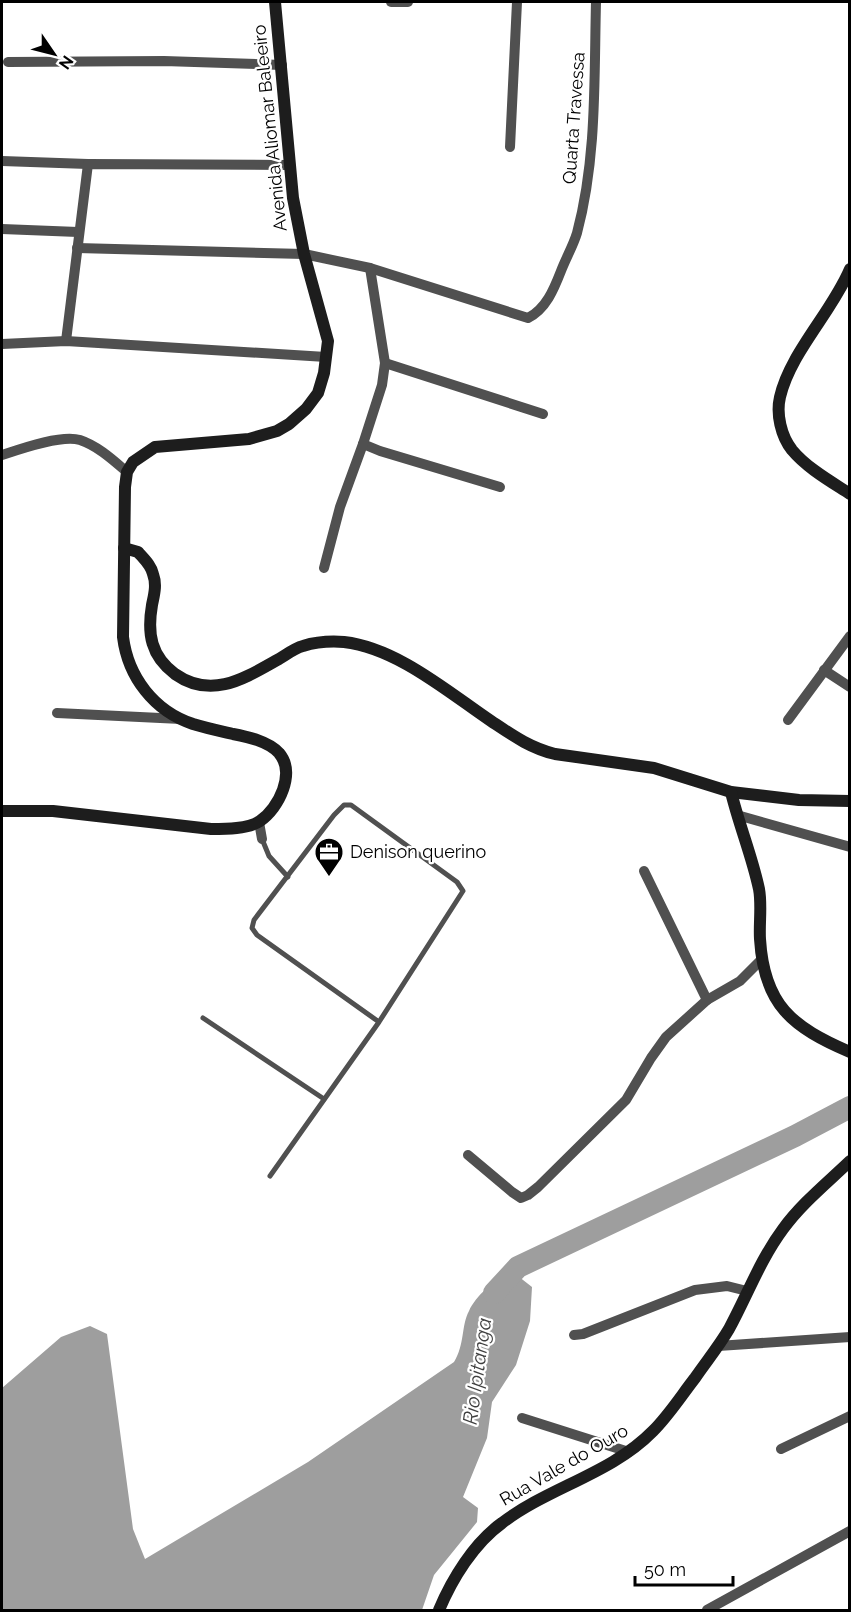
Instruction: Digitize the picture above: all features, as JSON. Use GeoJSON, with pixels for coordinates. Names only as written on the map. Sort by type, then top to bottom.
{"type":"FeatureCollection","features":[{"type":"Feature","properties":{"kind":"main road","name":"Avenida Aliomar Baleeiro"},"geometry":{"type":"LineString","coordinates":[[127,472],[133,462],[155,447],[255,438],[277,431],[306,410],[318,393],[324,373],[328,341],[297,225],[289,165],[275,2]]}},
{"type":"Feature","properties":{"kind":"main road"},"geometry":{"type":"LineString","coordinates":[[849,269],[837,294],[798,357],[786,381],[778,409],[780,424],[790,448],[802,460],[849,494]]}},
{"type":"Feature","properties":{"kind":"main road"},"geometry":{"type":"LineString","coordinates":[[2,811],[53,811],[226,829],[259,822],[276,803],[286,780],[284,761],[278,752],[267,744],[194,724],[165,710],[152,699],[133,673],[123,637],[127,472]]}},
{"type":"Feature","properties":{"kind":"main road"},"geometry":{"type":"LineString","coordinates":[[125,531],[153,572],[156,586],[151,615],[151,638],[159,660],[176,674],[196,685],[220,686],[235,681],[301,646],[334,641],[348,643],[386,654],[433,681],[523,742],[539,750],[654,768],[731,792],[799,800],[849,801]]}},
{"type":"Feature","properties":{"kind":"main road"},"geometry":{"type":"LineString","coordinates":[[124,554],[141,555]]}},
{"type":"Feature","properties":{"kind":"main road"},"geometry":{"type":"LineString","coordinates":[[731,792],[759,892],[761,960],[767,982],[777,1002],[791,1019],[811,1034],[849,1052]]}},
{"type":"Feature","properties":{"kind":"main road","name":"Rua Vale do Ouro"},"geometry":{"type":"LineString","coordinates":[[439,1611],[453,1583],[478,1545],[500,1523],[629,1452],[654,1430],[672,1410],[729,1330],[747,1290],[783,1228],[849,1161]]}},
{"type":"Feature","properties":{"kind":"street"},"geometry":{"type":"LineString","coordinates":[[391,2],[408,2]]}},
{"type":"Feature","properties":{"kind":"street"},"geometry":{"type":"LineString","coordinates":[[510,147],[517,2]]}},
{"type":"Feature","properties":{"kind":"street","name":"Quarta Travessa"},"geometry":{"type":"LineString","coordinates":[[370,268],[528,318],[537,314],[547,302],[576,235],[590,173],[596,2]]}},
{"type":"Feature","properties":{"kind":"street"},"geometry":{"type":"LineString","coordinates":[[8,63],[164,62],[282,65]]}},
{"type":"Feature","properties":{"kind":"street"},"geometry":{"type":"LineString","coordinates":[[2,161],[88,164],[289,165]]}},
{"type":"Feature","properties":{"kind":"street"},"geometry":{"type":"LineString","coordinates":[[66,341],[88,164]]}},
{"type":"Feature","properties":{"kind":"street"},"geometry":{"type":"LineString","coordinates":[[2,229],[78,232]]}},
{"type":"Feature","properties":{"kind":"street"},"geometry":{"type":"LineString","coordinates":[[77,248],[304,254],[370,268],[385,363],[382,385],[340,507],[324,568]]}},
{"type":"Feature","properties":{"kind":"street"},"geometry":{"type":"LineString","coordinates":[[2,344],[66,341],[326,357]]}},
{"type":"Feature","properties":{"kind":"street"},"geometry":{"type":"LineString","coordinates":[[385,363],[543,414]]}},
{"type":"Feature","properties":{"kind":"street"},"geometry":{"type":"LineString","coordinates":[[2,455],[32,445],[75,438],[106,454],[127,472]]}},
{"type":"Feature","properties":{"kind":"street"},"geometry":{"type":"LineString","coordinates":[[363,444],[500,487]]}},
{"type":"Feature","properties":{"kind":"street"},"geometry":{"type":"LineString","coordinates":[[788,720],[849,636]]}},
{"type":"Feature","properties":{"kind":"street"},"geometry":{"type":"LineString","coordinates":[[824,670],[849,687]]}},
{"type":"Feature","properties":{"kind":"street"},"geometry":{"type":"LineString","coordinates":[[57,713],[182,719]]}},
{"type":"Feature","properties":{"kind":"street"},"geometry":{"type":"LineString","coordinates":[[737,814],[849,847]]}},
{"type":"Feature","properties":{"kind":"street"},"geometry":{"type":"LineString","coordinates":[[259,822],[262,839]]}},
{"type":"Feature","properties":{"kind":"street"},"geometry":{"type":"LineString","coordinates":[[644,871],[707,1000]]}},
{"type":"Feature","properties":{"kind":"street"},"geometry":{"type":"LineString","coordinates":[[468,1155],[520,1198],[528,1195],[626,1100],[666,1037],[707,1000],[740,981],[761,960]]}},
{"type":"Feature","properties":{"kind":"street"},"geometry":{"type":"LineString","coordinates":[[574,1335],[583,1334],[695,1290],[727,1286],[747,1290]]}},
{"type":"Feature","properties":{"kind":"street"},"geometry":{"type":"LineString","coordinates":[[718,1346],[849,1337]]}},
{"type":"Feature","properties":{"kind":"street"},"geometry":{"type":"LineString","coordinates":[[781,1449],[849,1416]]}},
{"type":"Feature","properties":{"kind":"street"},"geometry":{"type":"LineString","coordinates":[[522,1418],[629,1452]]}},
{"type":"Feature","properties":{"kind":"street"},"geometry":{"type":"LineString","coordinates":[[707,1611],[849,1531]]}},
{"type":"Feature","properties":{"kind":"lane"},"geometry":{"type":"LineString","coordinates":[[270,1176],[379,1022],[462,895],[462,887],[458,882],[351,805],[344,806],[334,814],[254,920],[253,932],[379,1022]]}},
{"type":"Feature","properties":{"kind":"lane"},"geometry":{"type":"LineString","coordinates":[[262,839],[269,856],[288,877]]}},
{"type":"Feature","properties":{"kind":"lane"},"geometry":{"type":"LineString","coordinates":[[203,1018],[324,1099]]}},
{"type":"Feature","properties":{"kind":"water"},"geometry":{"type":"Polygon","coordinates":[[[509,1269],[532,1287],[530,1321],[516,1365],[492,1402],[487,1438],[463,1497],[478,1508],[477,1522],[434,1575],[422,1610],[2,1610],[2,1388],[61,1337],[90,1326],[107,1334],[133,1529],[145,1559],[308,1462],[454,1362],[460,1349],[472,1305],[509,1269]]]}},
{"type":"Feature","properties":{"kind":"waterway","name":"Rio Ipitanga"},"geometry":{"type":"LineString","coordinates":[[494,1293],[518,1267],[795,1136],[850,1107]]}},
{"type":"Feature","properties":{"kind":"place","name":"Denison querino"},"geometry":{"type":"Point","coordinates":[329,878]}}]}
